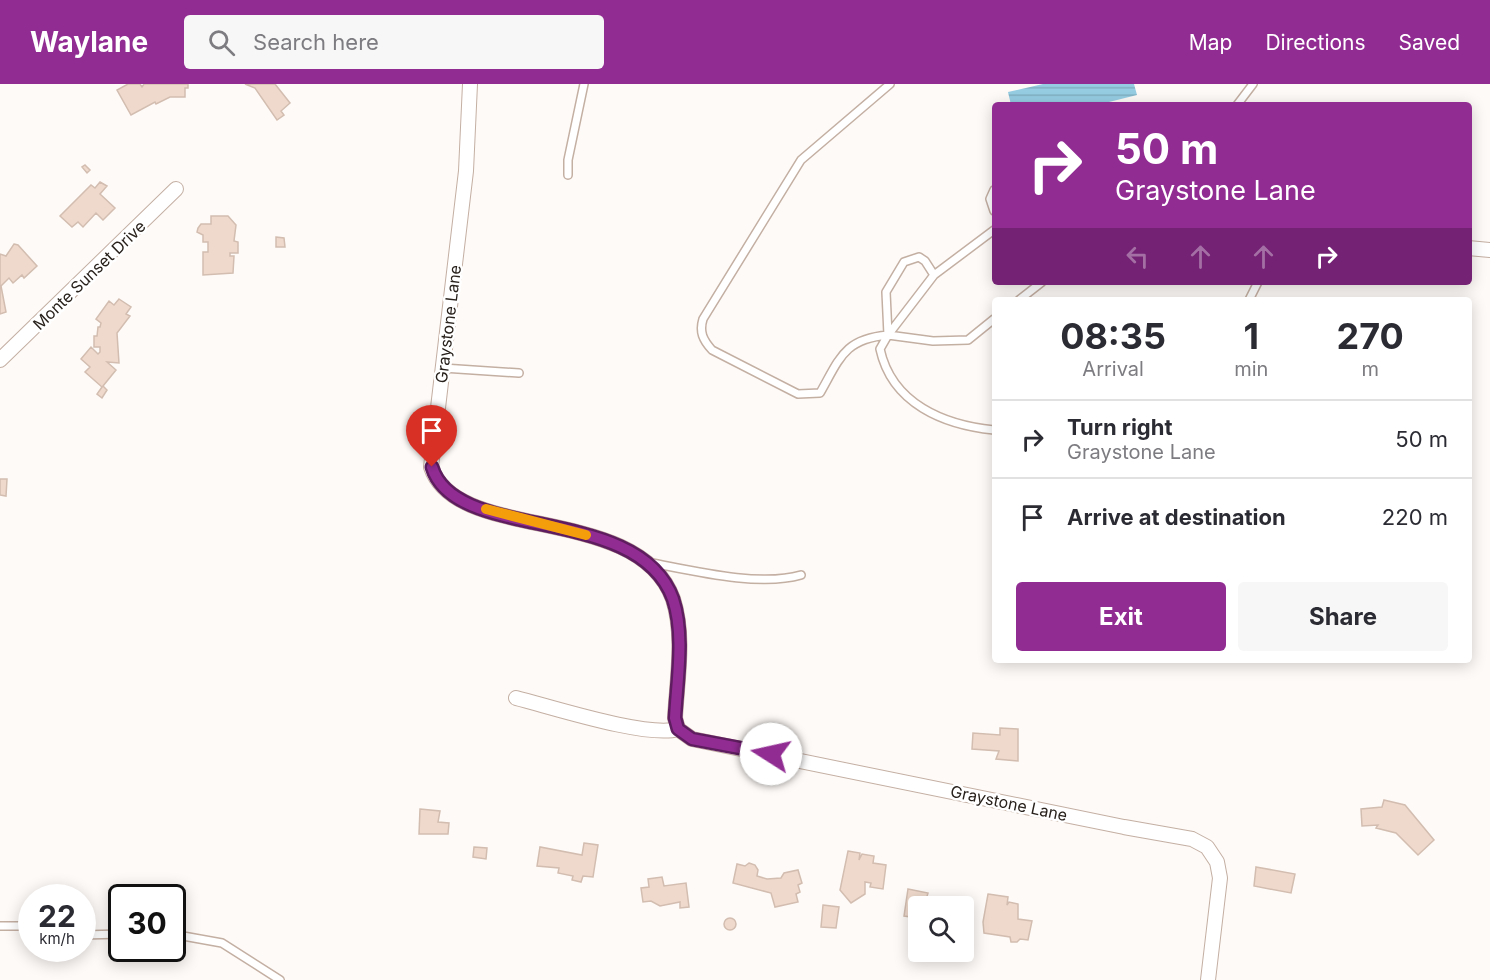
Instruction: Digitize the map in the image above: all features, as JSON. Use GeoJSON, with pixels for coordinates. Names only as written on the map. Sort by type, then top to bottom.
{"type":"FeatureCollection","features":[{"type":"Feature","properties":{"kind":"street","name":"Graystone Lane"},"geometry":{"type":"LineString","coordinates":[[470,84],[466,171],[432,467],[440,486],[458,497],[507,516],[610,542],[639,555],[649,563],[667,587],[676,616],[679,632],[675,718],[678,729],[692,739],[1192,839],[1207,847],[1220,878],[1208,980]]}},
{"type":"Feature","properties":{"kind":"street","name":"Monte Sunset Drive"},"geometry":{"type":"LineString","coordinates":[[0,360],[176,189]]}},
{"type":"Feature","properties":{"kind":"street"},"geometry":{"type":"LineString","coordinates":[[1472,248],[1490,250]]}},
{"type":"Feature","properties":{"kind":"street","name":"Graystone Lane"},"geometry":{"type":"LineString","coordinates":[[516,698],[641,729],[666,733],[678,729]]}},
{"type":"Feature","properties":{"kind":"lane"},"geometry":{"type":"LineString","coordinates":[[568,175],[568,160],[584,84]]}},
{"type":"Feature","properties":{"kind":"lane"},"geometry":{"type":"LineString","coordinates":[[890,84],[801,160],[709,309],[700,328],[704,341],[712,350],[798,393],[820,393],[845,349],[856,341],[888,335],[933,341],[968,340],[992,321]]}},
{"type":"Feature","properties":{"kind":"lane"},"geometry":{"type":"LineString","coordinates":[[1239,102],[1253,84]]}},
{"type":"Feature","properties":{"kind":"lane"},"geometry":{"type":"LineString","coordinates":[[992,232],[934,275],[888,335],[880,350],[885,371],[907,398],[942,420],[992,430]]}},
{"type":"Feature","properties":{"kind":"lane"},"geometry":{"type":"LineString","coordinates":[[888,335],[886,292],[904,262],[919,257],[925,261],[934,275]]}},
{"type":"Feature","properties":{"kind":"lane"},"geometry":{"type":"LineString","coordinates":[[1023,297],[1038,285]]}},
{"type":"Feature","properties":{"kind":"lane"},"geometry":{"type":"LineString","coordinates":[[443,368],[519,373]]}},
{"type":"Feature","properties":{"kind":"lane"},"geometry":{"type":"LineString","coordinates":[[649,563],[755,579],[779,580],[801,575]]}},
{"type":"Feature","properties":{"kind":"lane"},"geometry":{"type":"LineString","coordinates":[[0,927],[18,926]]}},
{"type":"Feature","properties":{"kind":"lane"},"geometry":{"type":"LineString","coordinates":[[186,937],[222,943],[280,980]]}},
{"type":"Feature","properties":{"kind":"water"},"geometry":{"type":"Polygon","coordinates":[[[1043,84],[1134,84],[1137,95],[1109,102],[1010,102],[1008,92],[1043,84]]]}},
{"type":"Feature","properties":{"kind":"building"},"geometry":{"type":"Polygon","coordinates":[[[128,84],[140,84],[142,87],[144,84],[188,84],[188,88],[185,88],[185,97],[170,97],[156,104],[155,102],[131,115],[117,90],[128,84]]]}},
{"type":"Feature","properties":{"kind":"building"},"geometry":{"type":"Polygon","coordinates":[[[245,84],[275,84],[290,103],[281,111],[284,115],[277,120],[255,88],[245,84]]]}},
{"type":"Feature","properties":{"kind":"building"},"geometry":{"type":"Polygon","coordinates":[[[85,165],[90,170],[87,173],[82,167],[85,165]]]}},
{"type":"Feature","properties":{"kind":"building"},"geometry":{"type":"Polygon","coordinates":[[[100,182],[107,186],[100,194],[115,208],[103,220],[96,213],[83,227],[78,222],[72,227],[60,216],[91,185],[95,188],[100,182]]]}},
{"type":"Feature","properties":{"kind":"building"},"geometry":{"type":"Polygon","coordinates":[[[211,216],[228,216],[236,225],[234,241],[238,242],[238,253],[230,253],[230,256],[234,256],[233,273],[203,275],[203,252],[208,252],[208,242],[203,242],[203,235],[197,232],[201,224],[211,224],[211,216]]]}},
{"type":"Feature","properties":{"kind":"building"},"geometry":{"type":"Polygon","coordinates":[[[276,237],[284,238],[285,247],[276,247],[276,237]]]}},
{"type":"Feature","properties":{"kind":"building"},"geometry":{"type":"Polygon","coordinates":[[[14,244],[18,245],[37,266],[24,278],[22,275],[13,283],[9,278],[1,286],[6,312],[0,314],[0,254],[6,256],[14,244]]]}},
{"type":"Feature","properties":{"kind":"building"},"geometry":{"type":"Polygon","coordinates":[[[119,299],[131,307],[126,314],[130,316],[117,333],[119,363],[107,362],[116,370],[103,386],[107,390],[102,398],[97,394],[102,387],[85,372],[90,367],[81,359],[91,347],[98,354],[100,352],[100,347],[94,347],[94,336],[97,336],[101,323],[96,319],[109,301],[114,305],[119,299]]]}},
{"type":"Feature","properties":{"kind":"building"},"geometry":{"type":"Polygon","coordinates":[[[0,479],[7,479],[6,496],[0,495],[0,479]]]}},
{"type":"Feature","properties":{"kind":"building"},"geometry":{"type":"Polygon","coordinates":[[[1000,728],[1018,729],[1018,761],[996,759],[999,751],[972,749],[973,733],[1000,735],[1000,728]]]}},
{"type":"Feature","properties":{"kind":"building"},"geometry":{"type":"Polygon","coordinates":[[[1384,800],[1405,805],[1434,840],[1418,855],[1396,833],[1376,828],[1378,825],[1362,826],[1361,809],[1382,807],[1384,800]]]}},
{"type":"Feature","properties":{"kind":"building"},"geometry":{"type":"Polygon","coordinates":[[[420,809],[440,811],[438,822],[449,823],[448,834],[419,834],[420,809]]]}},
{"type":"Feature","properties":{"kind":"building"},"geometry":{"type":"Polygon","coordinates":[[[584,843],[598,845],[593,877],[583,876],[581,882],[572,880],[573,876],[558,873],[559,868],[537,866],[540,847],[582,855],[584,843]]]}},
{"type":"Feature","properties":{"kind":"building"},"geometry":{"type":"Polygon","coordinates":[[[474,847],[487,848],[486,859],[473,857],[474,847]]]}},
{"type":"Feature","properties":{"kind":"building"},"geometry":{"type":"Polygon","coordinates":[[[848,851],[860,853],[859,860],[862,854],[874,856],[873,863],[886,865],[883,889],[870,887],[871,883],[865,882],[865,894],[851,903],[840,890],[848,851]]]}},
{"type":"Feature","properties":{"kind":"building"},"geometry":{"type":"Polygon","coordinates":[[[749,863],[755,865],[758,870],[757,876],[767,879],[781,878],[784,873],[798,870],[802,883],[798,885],[800,892],[796,894],[798,902],[775,907],[771,893],[733,883],[737,864],[745,866],[749,863]]]}},
{"type":"Feature","properties":{"kind":"building"},"geometry":{"type":"Polygon","coordinates":[[[1256,867],[1295,874],[1291,893],[1254,886],[1256,867]]]}},
{"type":"Feature","properties":{"kind":"building"},"geometry":{"type":"Polygon","coordinates":[[[662,877],[664,886],[686,883],[689,907],[680,908],[680,902],[660,906],[651,901],[643,902],[641,888],[649,887],[648,879],[662,877]]]}},
{"type":"Feature","properties":{"kind":"building"},"geometry":{"type":"Polygon","coordinates":[[[908,889],[928,893],[927,896],[908,896],[908,917],[904,916],[908,889]]]}},
{"type":"Feature","properties":{"kind":"building"},"geometry":{"type":"Polygon","coordinates":[[[988,894],[1008,897],[1007,905],[1009,902],[1018,904],[1018,919],[1032,921],[1028,940],[1020,939],[1017,942],[1011,942],[1010,937],[984,933],[983,922],[988,894]]]}},
{"type":"Feature","properties":{"kind":"building"},"geometry":{"type":"Polygon","coordinates":[[[823,905],[839,907],[836,928],[821,927],[823,905]]]}},
{"type":"Feature","properties":{"kind":"building"},"geometry":{"type":"Polygon","coordinates":[[[732,918],[736,924],[732,930],[728,930],[724,922],[732,918]]]}},
{"type":"Feature","properties":{"kind":"slow traffic"},"geometry":{"type":"LineString","coordinates":[[486,509],[586,535]]}},
{"type":"Feature","properties":{"kind":"route"},"geometry":{"type":"LineString","coordinates":[[432,467],[435,479],[440,486],[458,497],[507,516],[610,542],[639,555],[649,563],[661,576],[673,600],[679,632],[675,718],[678,729],[692,739],[771,754]]}}]}
